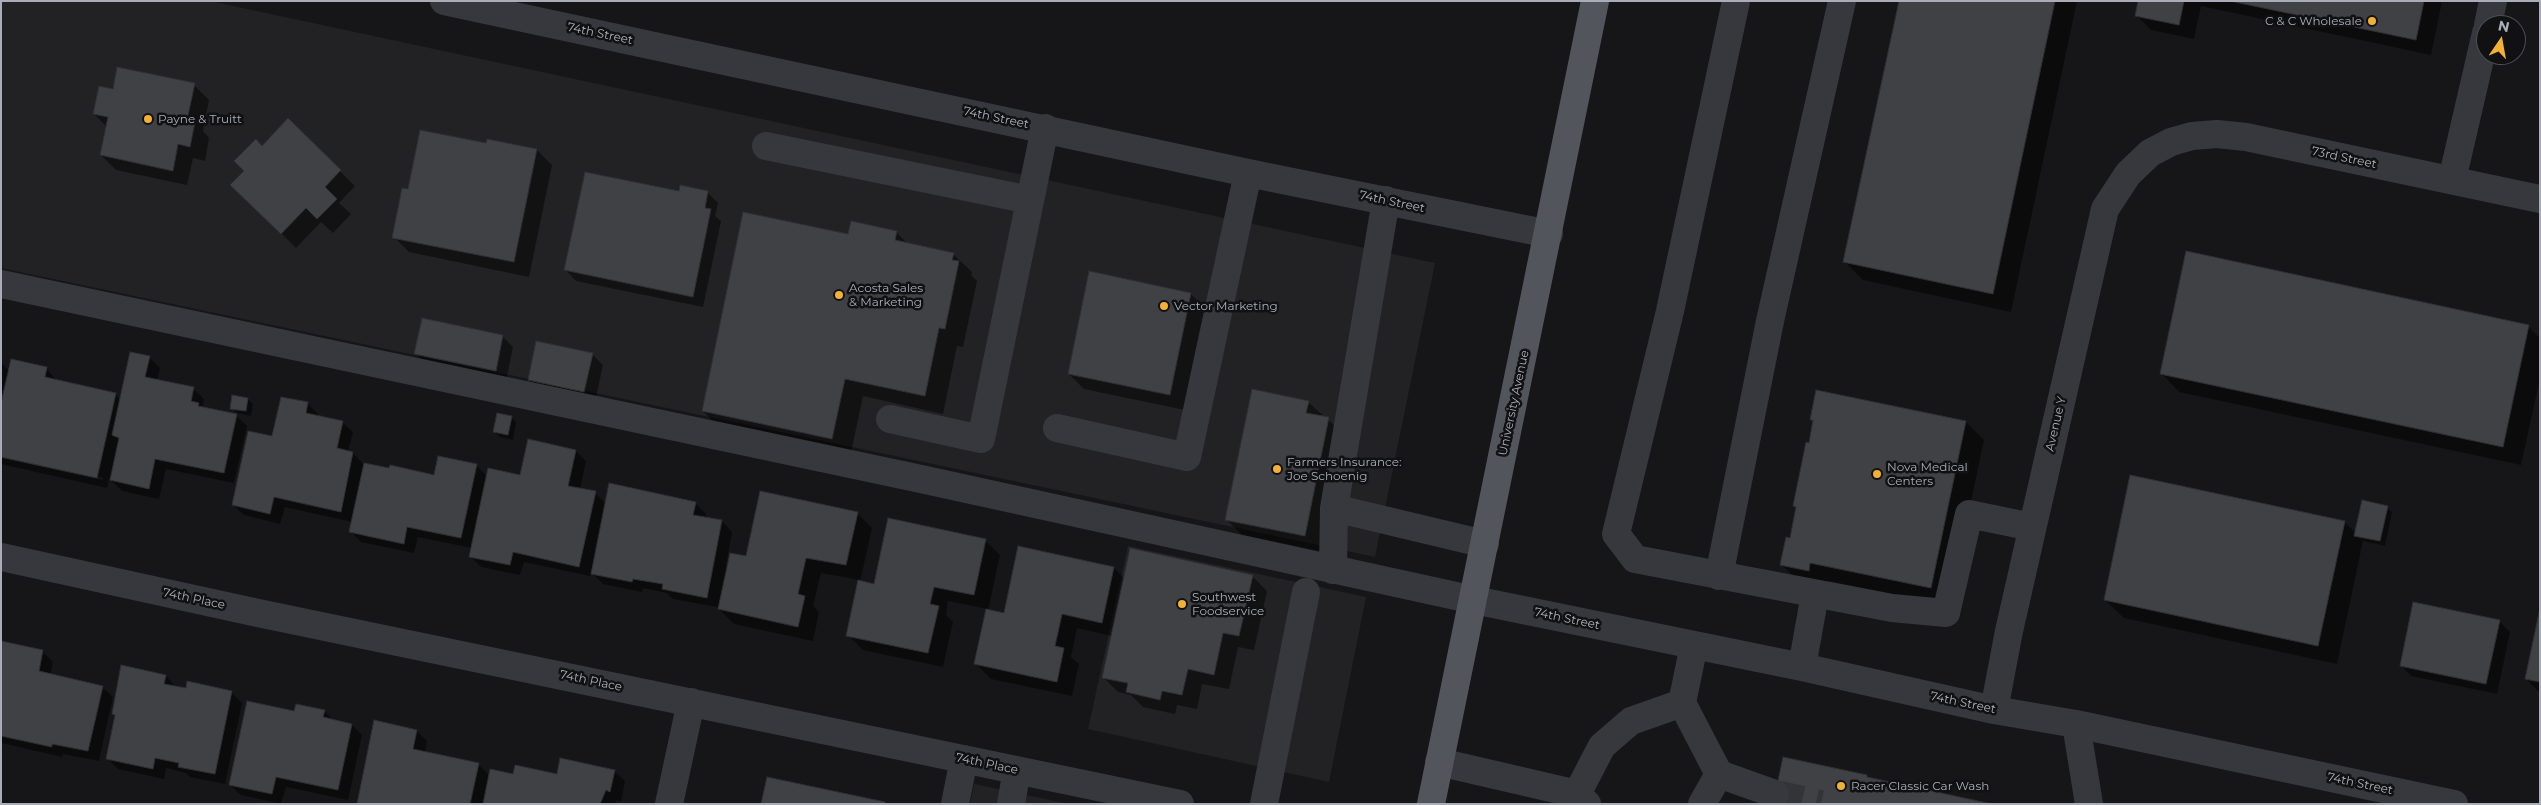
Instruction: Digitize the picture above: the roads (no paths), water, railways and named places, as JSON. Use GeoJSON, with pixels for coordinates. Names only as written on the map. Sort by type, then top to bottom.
{"type":"FeatureCollection","features":[{"type":"Feature","properties":{"kind":"main road","name":"University Avenue"},"geometry":{"type":"LineString","coordinates":[[1431,804],[1549,234],[1595,1]]}},
{"type":"Feature","properties":{"kind":"street","name":"74th Street"},"geometry":{"type":"LineString","coordinates":[[444,1],[1045,128],[1248,173],[1549,234]]}},
{"type":"Feature","properties":{"kind":"street"},"geometry":{"type":"LineString","coordinates":[[1736,1],[1670,311],[1616,534],[1635,559],[1892,608],[1946,614],[1969,514],[2032,527]]}},
{"type":"Feature","properties":{"kind":"street"},"geometry":{"type":"LineString","coordinates":[[1719,576],[1770,321],[1842,1]]}},
{"type":"Feature","properties":{"kind":"street"},"geometry":{"type":"LineString","coordinates":[[2490,15],[2493,1]]}},
{"type":"Feature","properties":{"kind":"street"},"geometry":{"type":"LineString","coordinates":[[2452,180],[2479,65]]}},
{"type":"Feature","properties":{"kind":"street"},"geometry":{"type":"LineString","coordinates":[[890,419],[981,439],[1045,128]]}},
{"type":"Feature","properties":{"kind":"street","name":"73rd Street"},"geometry":{"type":"LineString","coordinates":[[2150,153],[2171,142],[2192,136],[2217,134],[2246,137],[2540,199]]}},
{"type":"Feature","properties":{"kind":"street"},"geometry":{"type":"LineString","coordinates":[[766,146],[1030,200]]}},
{"type":"Feature","properties":{"kind":"street","name":"Avenue Y"},"geometry":{"type":"LineString","coordinates":[[1994,710],[2008,631],[2105,209],[2128,174],[2150,153]]}},
{"type":"Feature","properties":{"kind":"street"},"geometry":{"type":"LineString","coordinates":[[1057,428],[1187,457],[1248,173]]}},
{"type":"Feature","properties":{"kind":"street"},"geometry":{"type":"LineString","coordinates":[[1333,570],[1334,508],[1386,200]]}},
{"type":"Feature","properties":{"kind":"street","name":"74th Street"},"geometry":{"type":"LineString","coordinates":[[1,284],[921,479],[1474,600],[1802,667],[1994,710],[2076,724],[2355,794],[2454,804]]}},
{"type":"Feature","properties":{"kind":"street"},"geometry":{"type":"LineString","coordinates":[[1334,508],[1485,544]]}},
{"type":"Feature","properties":{"kind":"street","name":"74th Place"},"geometry":{"type":"LineString","coordinates":[[1,557],[258,613],[1180,804]]}},
{"type":"Feature","properties":{"kind":"street"},"geometry":{"type":"LineString","coordinates":[[1264,804],[1306,592]]}},
{"type":"Feature","properties":{"kind":"street"},"geometry":{"type":"LineString","coordinates":[[1802,667],[1815,594]]}},
{"type":"Feature","properties":{"kind":"street"},"geometry":{"type":"LineString","coordinates":[[1694,645],[1682,703],[1719,774],[1775,794]]}},
{"type":"Feature","properties":{"kind":"street"},"geometry":{"type":"LineString","coordinates":[[669,804],[691,702]]}},
{"type":"Feature","properties":{"kind":"street"},"geometry":{"type":"LineString","coordinates":[[1439,762],[1582,799],[1602,746],[1631,721],[1682,703]]}},
{"type":"Feature","properties":{"kind":"street"},"geometry":{"type":"LineString","coordinates":[[2076,724],[2088,804]]}},
{"type":"Feature","properties":{"kind":"street"},"geometry":{"type":"LineString","coordinates":[[955,804],[964,759]]}},
{"type":"Feature","properties":{"kind":"street"},"geometry":{"type":"LineString","coordinates":[[1011,804],[1017,770]]}},
{"type":"Feature","properties":{"kind":"street"},"geometry":{"type":"LineString","coordinates":[[1702,804],[1719,774]]}},
{"type":"Feature","properties":{"kind":"tunnel"},"geometry":{"type":"LineString","coordinates":[[1775,794],[1821,804]]}},
{"type":"Feature","properties":{"kind":"place","name":"C & C Wholesale"},"geometry":{"type":"Point","coordinates":[2372,21]}},
{"type":"Feature","properties":{"kind":"place","name":"Payne & Truitt"},"geometry":{"type":"Point","coordinates":[148,119]}},
{"type":"Feature","properties":{"kind":"place","name":"Acosta Sales & Marketing"},"geometry":{"type":"Point","coordinates":[839,295]}},
{"type":"Feature","properties":{"kind":"place","name":"Vector Marketing"},"geometry":{"type":"Point","coordinates":[1164,306]}},
{"type":"Feature","properties":{"kind":"place","name":"Farmers Insurance: Joe Schoenig"},"geometry":{"type":"Point","coordinates":[1277,469]}},
{"type":"Feature","properties":{"kind":"place","name":"Nova Medical Centers"},"geometry":{"type":"Point","coordinates":[1877,474]}},
{"type":"Feature","properties":{"kind":"place","name":"Southwest Foodservice"},"geometry":{"type":"Point","coordinates":[1182,604]}},
{"type":"Feature","properties":{"kind":"place","name":"Racer Classic Car Wash"},"geometry":{"type":"Point","coordinates":[1841,786]}}]}
